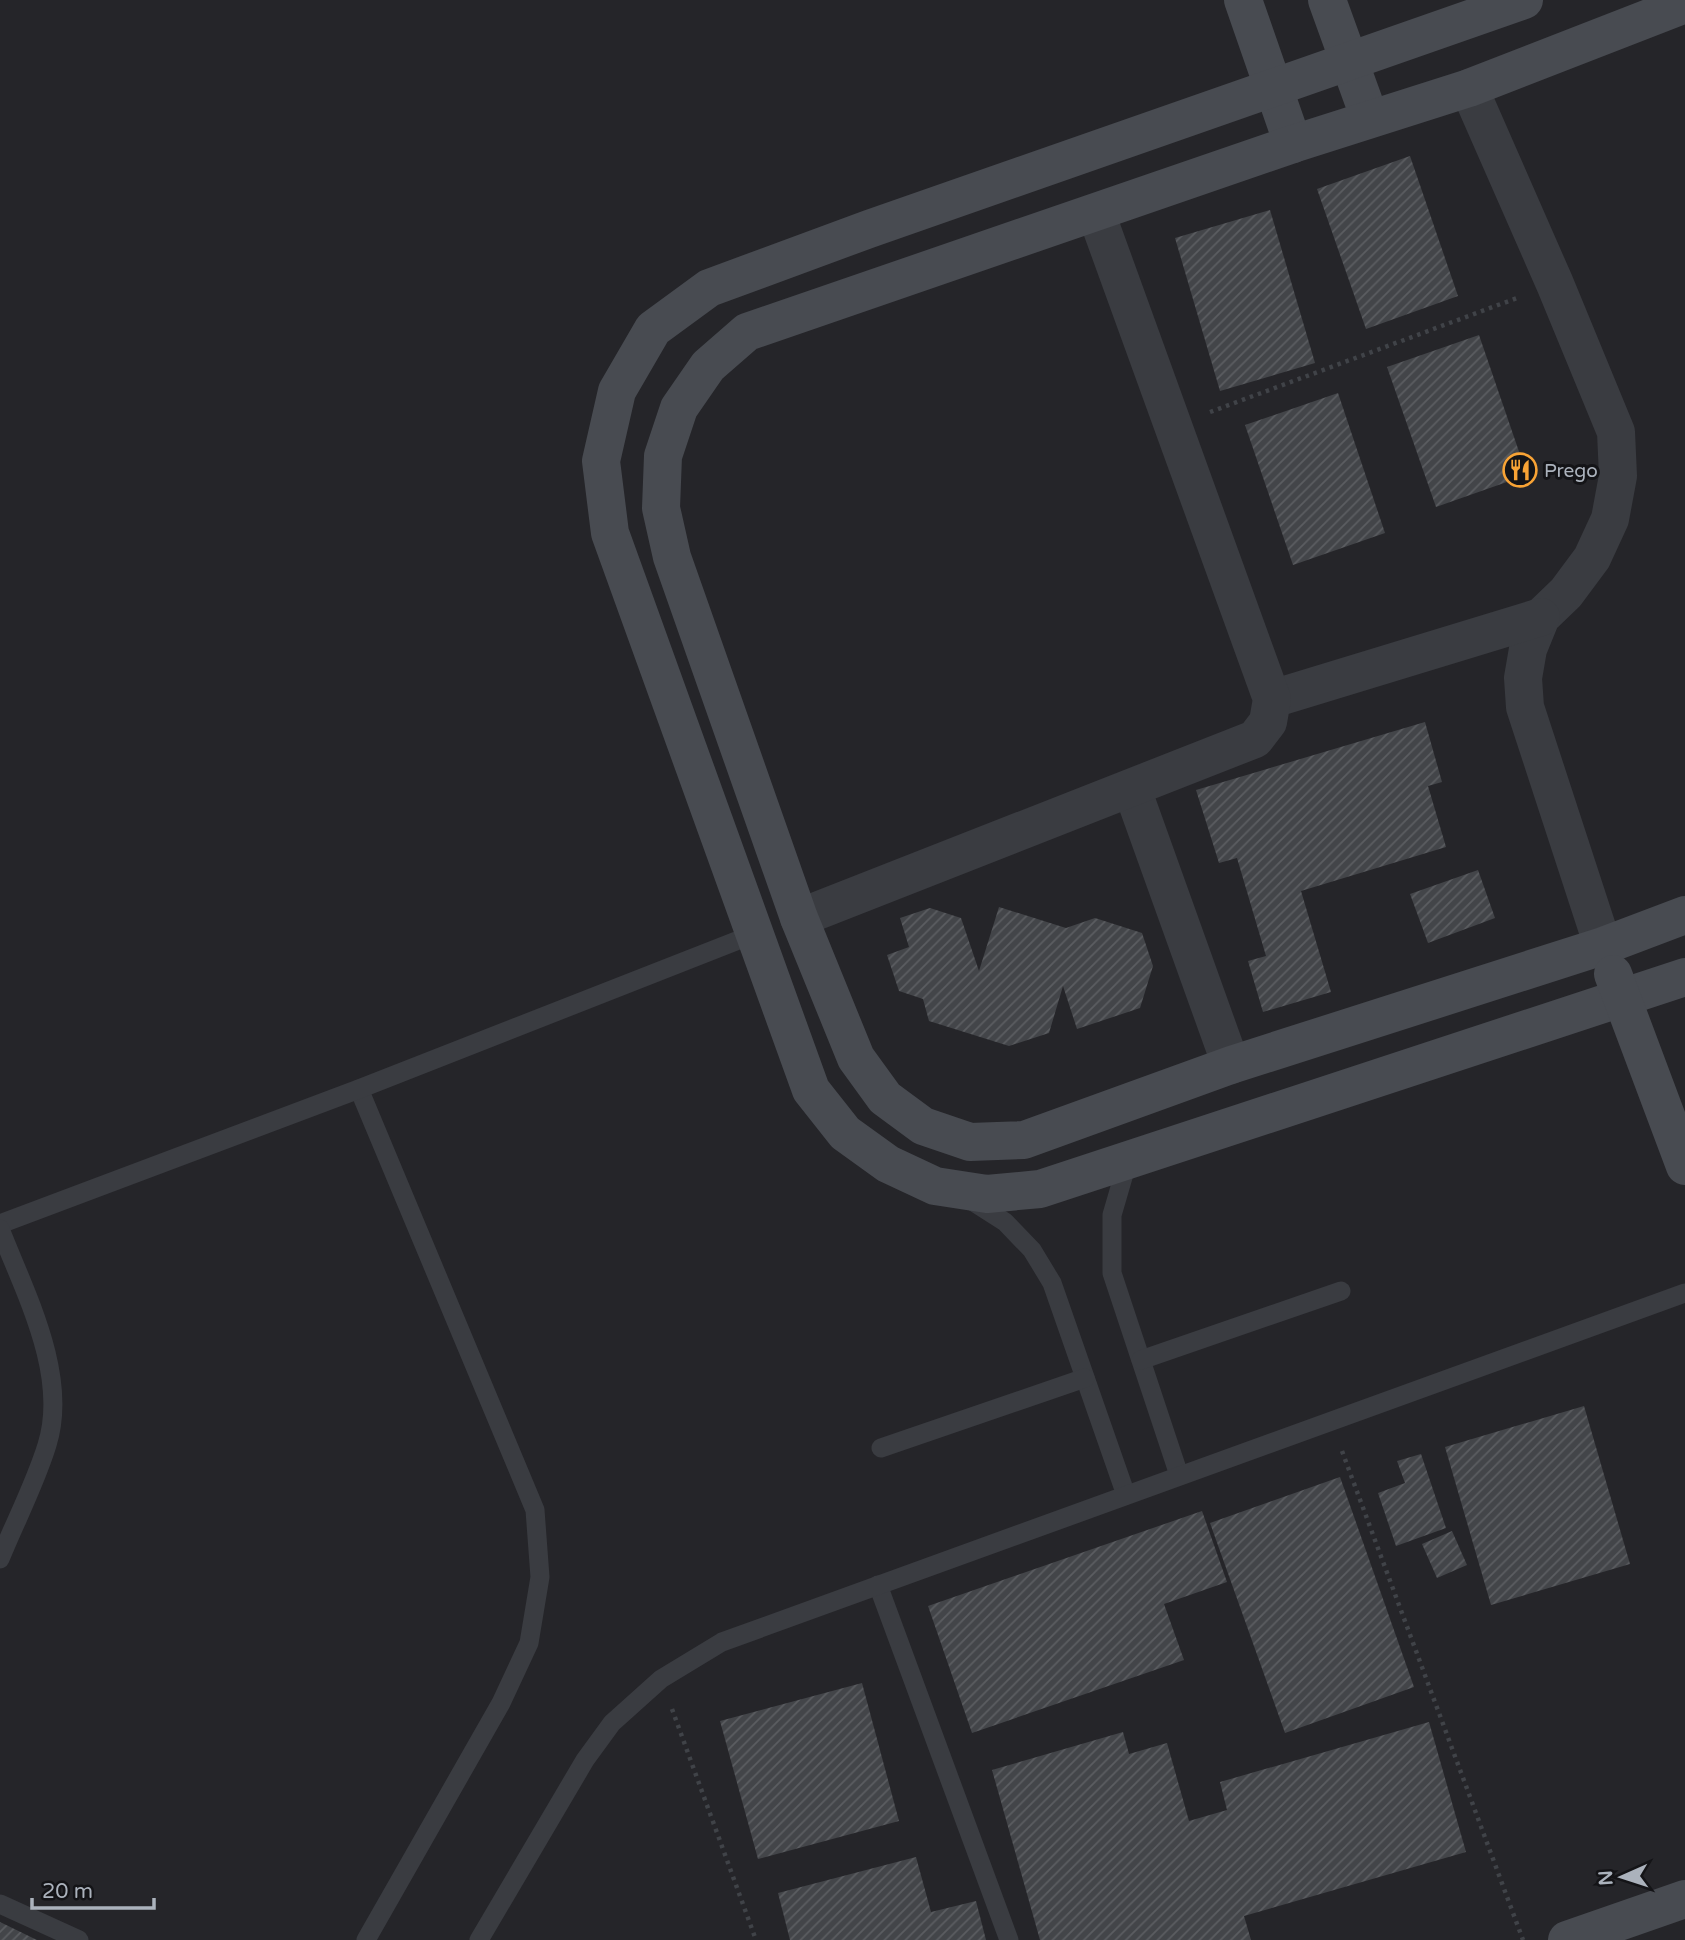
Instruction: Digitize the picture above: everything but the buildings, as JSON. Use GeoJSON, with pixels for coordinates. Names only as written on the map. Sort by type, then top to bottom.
{"type":"FeatureCollection","features":[{"type":"Feature","properties":{"kind":"street"},"geometry":{"type":"LineString","coordinates":[[1243,0],[1293,144]]}},
{"type":"Feature","properties":{"kind":"street"},"geometry":{"type":"LineString","coordinates":[[1327,0],[1370,119]]}},
{"type":"Feature","properties":{"kind":"street"},"geometry":{"type":"LineString","coordinates":[[1524,0],[869,229],[709,288],[653,329],[617,391],[601,461],[610,533],[811,1090],[845,1133],[888,1164],[935,1186],[987,1194],[1040,1189],[1685,977]]}},
{"type":"Feature","properties":{"kind":"street"},"geometry":{"type":"LineString","coordinates":[[1685,4],[1469,88],[1293,144],[747,332],[708,366],[679,408],[663,456],[661,508],[672,557],[799,918],[856,1058],[885,1098],[923,1126],[970,1142],[1024,1140],[1231,1065],[1603,946],[1678,918],[1685,957]]}},
{"type":"Feature","properties":{"kind":"street"},"geometry":{"type":"LineString","coordinates":[[1272,699],[1541,617],[1566,593],[1592,558],[1610,519],[1618,476],[1616,432],[1469,88]]}},
{"type":"Feature","properties":{"kind":"street"},"geometry":{"type":"LineString","coordinates":[[799,918],[1255,739],[1268,722],[1272,699],[1096,213]]}},
{"type":"Feature","properties":{"kind":"street"},"geometry":{"type":"LineString","coordinates":[[1541,617],[1523,678],[1525,707],[1603,946],[1685,1166]]}},
{"type":"Feature","properties":{"kind":"street"},"geometry":{"type":"LineString","coordinates":[[697,778],[743,760]]}},
{"type":"Feature","properties":{"kind":"street"},"geometry":{"type":"LineString","coordinates":[[1132,789],[1231,1065]]}},
{"type":"Feature","properties":{"kind":"street"},"geometry":{"type":"LineString","coordinates":[[1567,1940],[1685,1899]]}},
{"type":"Feature","properties":{"kind":"lane"},"geometry":{"type":"LineString","coordinates":[[0,1559],[48,1443],[52,1394],[47,1347],[0,1227],[754,934]]}},
{"type":"Feature","properties":{"kind":"lane"},"geometry":{"type":"LineString","coordinates":[[359,1089],[535,1510],[540,1577],[529,1643],[501,1703],[366,1940]]}},
{"type":"Feature","properties":{"kind":"lane"},"geometry":{"type":"LineString","coordinates":[[1129,1158],[1112,1215],[1112,1273],[1179,1475]]}},
{"type":"Feature","properties":{"kind":"lane"},"geometry":{"type":"LineString","coordinates":[[935,1186],[972,1200],[1005,1222],[1032,1250],[1052,1283],[1126,1494]]}},
{"type":"Feature","properties":{"kind":"lane"},"geometry":{"type":"LineString","coordinates":[[1141,1360],[1341,1291]]}},
{"type":"Feature","properties":{"kind":"lane"},"geometry":{"type":"LineString","coordinates":[[479,1940],[584,1760],[612,1723],[661,1679],[722,1642],[1685,1293]]}},
{"type":"Feature","properties":{"kind":"lane"},"geometry":{"type":"LineString","coordinates":[[881,1448],[1085,1378]]}},
{"type":"Feature","properties":{"kind":"lane"},"geometry":{"type":"LineString","coordinates":[[877,1585],[1009,1940]]}},
{"type":"Feature","properties":{"kind":"lane"},"geometry":{"type":"LineString","coordinates":[[0,1904],[79,1940]]}},
{"type":"Feature","properties":{"kind":"path"},"geometry":{"type":"LineString","coordinates":[[1173,426],[1555,284]]}},
{"type":"Feature","properties":{"kind":"path"},"geometry":{"type":"LineString","coordinates":[[1331,1420],[1522,1940]]}},
{"type":"Feature","properties":{"kind":"path"},"geometry":{"type":"LineString","coordinates":[[661,1679],[756,1940]]}},
{"type":"Feature","properties":{"kind":"shaded area"},"geometry":{"type":"Polygon","coordinates":[[[0,0],[1685,0],[1685,1940],[0,1940],[0,0]]]}},
{"type":"Feature","properties":{"kind":"place","name":"Prego"},"geometry":{"type":"Point","coordinates":[1520,470]}}]}
